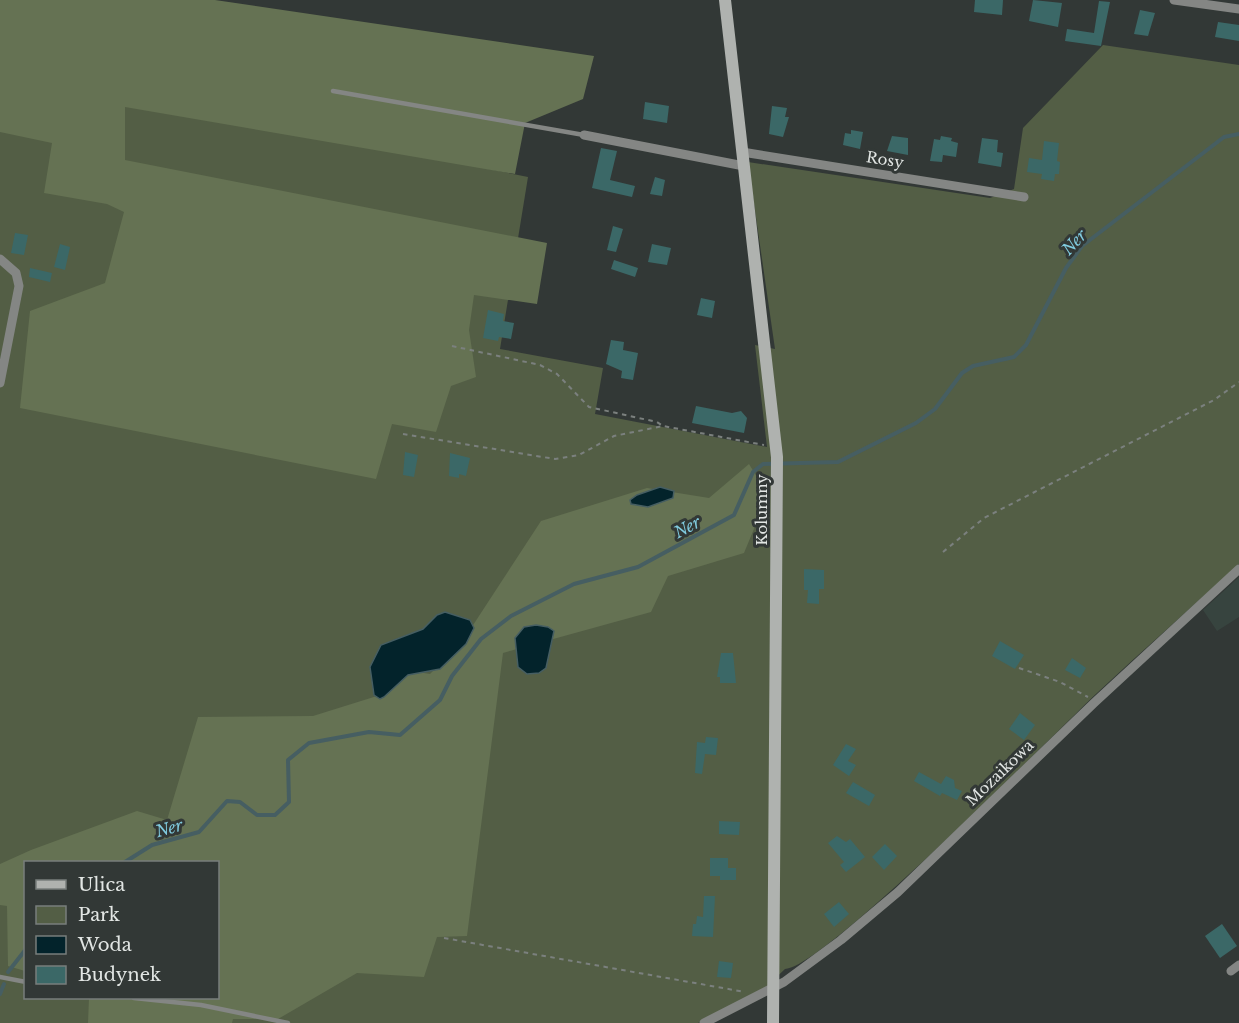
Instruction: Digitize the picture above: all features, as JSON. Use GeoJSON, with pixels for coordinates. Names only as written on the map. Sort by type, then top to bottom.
{"type":"FeatureCollection","features":[{"type":"Feature","properties":{"kind":"street","name":"Kolumny"},"geometry":{"type":"LineString","coordinates":[[725,0],[776,452],[772,1023]]}},
{"type":"Feature","properties":{"kind":"street"},"geometry":{"type":"LineString","coordinates":[[1174,0],[1239,9]]}},
{"type":"Feature","properties":{"kind":"street"},"geometry":{"type":"LineString","coordinates":[[584,135],[744,166]]}},
{"type":"Feature","properties":{"kind":"street","name":"Rosy"},"geometry":{"type":"LineString","coordinates":[[742,152],[1024,197]]}},
{"type":"Feature","properties":{"kind":"street"},"geometry":{"type":"LineString","coordinates":[[0,259],[16,273],[19,286],[3,347],[0,383]]}},
{"type":"Feature","properties":{"kind":"street","name":"Mozaikowa"},"geometry":{"type":"LineString","coordinates":[[704,1023],[796,975],[898,892],[1094,703],[1239,569]]}},
{"type":"Feature","properties":{"kind":"lane"},"geometry":{"type":"LineString","coordinates":[[333,91],[584,135]]}},
{"type":"Feature","properties":{"kind":"lane"},"geometry":{"type":"LineString","coordinates":[[0,977],[24,982]]}},
{"type":"Feature","properties":{"kind":"lane"},"geometry":{"type":"LineString","coordinates":[[144,999],[201,1005],[288,1023]]}},
{"type":"Feature","properties":{"kind":"path"},"geometry":{"type":"LineString","coordinates":[[452,346],[540,365],[557,374],[589,407],[776,452]]}},
{"type":"Feature","properties":{"kind":"path"},"geometry":{"type":"LineString","coordinates":[[943,552],[984,518],[1214,400],[1239,382]]}},
{"type":"Feature","properties":{"kind":"path"},"geometry":{"type":"LineString","coordinates":[[403,434],[555,459],[579,455],[614,436],[663,426]]}},
{"type":"Feature","properties":{"kind":"path"},"geometry":{"type":"LineString","coordinates":[[1019,668],[1060,682],[1094,703]]}},
{"type":"Feature","properties":{"kind":"path"},"geometry":{"type":"LineString","coordinates":[[444,938],[759,994]]}},
{"type":"Feature","properties":{"kind":"shaded area"},"geometry":{"type":"Polygon","coordinates":[[[1239,577],[1239,617],[1217,631],[1203,610],[1239,577]]]}},
{"type":"Feature","properties":{"kind":"green space"},"geometry":{"type":"Polygon","coordinates":[[[0,0],[215,0],[594,56],[583,99],[525,123],[515,174],[125,107],[125,160],[547,243],[537,304],[474,295],[469,330],[476,377],[451,386],[436,432],[392,424],[376,479],[20,408],[30,311],[105,283],[124,212],[107,204],[44,193],[52,143],[0,132],[0,0]]]}},
{"type":"Feature","properties":{"kind":"green space"},"geometry":{"type":"Polygon","coordinates":[[[1103,45],[1239,65],[1239,564],[1097,693],[940,846],[844,931],[808,959],[785,969],[760,993],[698,1023],[0,1023],[0,69],[528,177],[500,349],[603,368],[595,414],[767,447],[755,345],[775,349],[748,162],[990,198],[1014,189],[1023,128],[1103,45]]]}},
{"type":"Feature","properties":{"kind":"green space"},"geometry":{"type":"Polygon","coordinates":[[[749,464],[768,495],[744,553],[668,576],[651,612],[503,653],[467,936],[437,937],[424,977],[357,973],[278,1019],[233,1019],[232,1023],[88,1023],[89,999],[219,999],[219,861],[24,861],[24,971],[8,966],[7,906],[0,905],[0,864],[31,850],[137,811],[167,820],[198,717],[313,716],[377,696],[405,670],[430,674],[462,642],[541,521],[647,488],[709,498],[749,464]]]}},
{"type":"Feature","properties":{"kind":"water"},"geometry":{"type":"Polygon","coordinates":[[[660,487],[674,491],[673,498],[648,507],[631,504],[630,500],[637,495],[660,487]]]}},
{"type":"Feature","properties":{"kind":"water"},"geometry":{"type":"Polygon","coordinates":[[[445,612],[470,620],[474,628],[466,644],[440,669],[408,675],[384,697],[380,699],[374,695],[370,667],[381,645],[423,629],[437,615],[445,612]]]}},
{"type":"Feature","properties":{"kind":"water"},"geometry":{"type":"Polygon","coordinates":[[[536,625],[548,627],[554,631],[546,668],[539,673],[527,674],[518,667],[515,638],[524,627],[536,625]]]}},
{"type":"Feature","properties":{"kind":"building"},"geometry":{"type":"Polygon","coordinates":[[[975,0],[1003,0],[1002,15],[974,12],[975,0]]]}},
{"type":"Feature","properties":{"kind":"building"},"geometry":{"type":"Polygon","coordinates":[[[1033,0],[1062,3],[1058,27],[1029,21],[1033,0]]]}},
{"type":"Feature","properties":{"kind":"building"},"geometry":{"type":"Polygon","coordinates":[[[1099,1],[1110,2],[1101,46],[1065,41],[1067,29],[1094,33],[1099,1]]]}},
{"type":"Feature","properties":{"kind":"building"},"geometry":{"type":"Polygon","coordinates":[[[1140,10],[1155,13],[1148,36],[1134,34],[1140,10]]]}},
{"type":"Feature","properties":{"kind":"building"},"geometry":{"type":"Polygon","coordinates":[[[1218,22],[1239,25],[1239,41],[1215,37],[1218,22]]]}},
{"type":"Feature","properties":{"kind":"building"},"geometry":{"type":"Polygon","coordinates":[[[645,102],[669,106],[667,123],[643,119],[645,102]]]}},
{"type":"Feature","properties":{"kind":"building"},"geometry":{"type":"Polygon","coordinates":[[[772,106],[787,108],[785,117],[789,117],[783,137],[769,134],[772,106]]]}},
{"type":"Feature","properties":{"kind":"building"},"geometry":{"type":"Polygon","coordinates":[[[851,130],[863,132],[860,149],[843,145],[845,133],[851,134],[851,130]]]}},
{"type":"Feature","properties":{"kind":"building"},"geometry":{"type":"Polygon","coordinates":[[[892,136],[908,138],[908,155],[887,151],[892,136]]]}},
{"type":"Feature","properties":{"kind":"building"},"geometry":{"type":"Polygon","coordinates":[[[941,136],[952,138],[951,141],[958,143],[956,157],[943,155],[942,162],[930,161],[934,139],[940,140],[941,136]]]}},
{"type":"Feature","properties":{"kind":"building"},"geometry":{"type":"Polygon","coordinates":[[[982,138],[998,140],[997,152],[1003,153],[1001,167],[978,163],[982,138]]]}},
{"type":"Feature","properties":{"kind":"building"},"geometry":{"type":"Polygon","coordinates":[[[1044,141],[1059,143],[1057,161],[1060,162],[1059,174],[1055,174],[1054,181],[1041,179],[1042,174],[1027,172],[1029,158],[1042,160],[1044,141]]]}},
{"type":"Feature","properties":{"kind":"building"},"geometry":{"type":"Polygon","coordinates":[[[601,148],[617,151],[610,180],[635,186],[632,197],[592,188],[601,148]]]}},
{"type":"Feature","properties":{"kind":"building"},"geometry":{"type":"Polygon","coordinates":[[[655,177],[665,180],[662,196],[650,194],[655,177]]]}},
{"type":"Feature","properties":{"kind":"building"},"geometry":{"type":"Polygon","coordinates":[[[613,226],[623,229],[616,252],[607,250],[613,226]]]}},
{"type":"Feature","properties":{"kind":"building"},"geometry":{"type":"Polygon","coordinates":[[[15,233],[28,235],[24,255],[11,253],[15,233]]]}},
{"type":"Feature","properties":{"kind":"building"},"geometry":{"type":"Polygon","coordinates":[[[60,244],[70,247],[65,270],[54,267],[60,244]]]}},
{"type":"Feature","properties":{"kind":"building"},"geometry":{"type":"Polygon","coordinates":[[[652,244],[671,248],[667,265],[648,262],[652,244]]]}},
{"type":"Feature","properties":{"kind":"building"},"geometry":{"type":"Polygon","coordinates":[[[614,260],[638,268],[635,277],[611,269],[614,260]]]}},
{"type":"Feature","properties":{"kind":"building"},"geometry":{"type":"Polygon","coordinates":[[[30,268],[52,273],[50,282],[29,277],[30,268]]]}},
{"type":"Feature","properties":{"kind":"building"},"geometry":{"type":"Polygon","coordinates":[[[701,298],[715,301],[712,318],[697,315],[701,298]]]}},
{"type":"Feature","properties":{"kind":"building"},"geometry":{"type":"Polygon","coordinates":[[[488,310],[504,314],[503,321],[514,323],[511,339],[499,337],[498,341],[483,338],[488,310]]]}},
{"type":"Feature","properties":{"kind":"building"},"geometry":{"type":"Polygon","coordinates":[[[611,340],[624,342],[623,350],[638,353],[633,380],[621,378],[622,371],[606,364],[611,340]]]}},
{"type":"Feature","properties":{"kind":"building"},"geometry":{"type":"Polygon","coordinates":[[[696,406],[732,413],[741,411],[747,418],[744,433],[692,423],[696,406]]]}},
{"type":"Feature","properties":{"kind":"building"},"geometry":{"type":"Polygon","coordinates":[[[405,452],[418,455],[414,477],[403,475],[405,452]]]}},
{"type":"Feature","properties":{"kind":"building"},"geometry":{"type":"Polygon","coordinates":[[[450,453],[470,458],[466,476],[459,474],[459,478],[449,476],[450,453]]]}},
{"type":"Feature","properties":{"kind":"building"},"geometry":{"type":"Polygon","coordinates":[[[804,569],[824,570],[824,589],[819,589],[819,604],[807,603],[808,590],[804,590],[804,569]]]}},
{"type":"Feature","properties":{"kind":"building"},"geometry":{"type":"Polygon","coordinates":[[[1000,641],[1024,655],[1015,669],[992,656],[1000,641]]]}},
{"type":"Feature","properties":{"kind":"building"},"geometry":{"type":"Polygon","coordinates":[[[721,653],[733,653],[736,683],[720,683],[720,677],[717,677],[721,653]]]}},
{"type":"Feature","properties":{"kind":"building"},"geometry":{"type":"Polygon","coordinates":[[[1072,658],[1086,668],[1080,678],[1065,670],[1072,658]]]}},
{"type":"Feature","properties":{"kind":"building"},"geometry":{"type":"Polygon","coordinates":[[[1020,713],[1035,725],[1024,740],[1009,729],[1020,713]]]}},
{"type":"Feature","properties":{"kind":"building"},"geometry":{"type":"Polygon","coordinates":[[[706,737],[718,738],[716,755],[705,754],[702,774],[695,773],[697,742],[705,743],[706,737]]]}},
{"type":"Feature","properties":{"kind":"building"},"geometry":{"type":"Polygon","coordinates":[[[846,744],[856,749],[848,761],[856,765],[849,776],[833,765],[846,744]]]}},
{"type":"Feature","properties":{"kind":"building"},"geometry":{"type":"Polygon","coordinates":[[[919,772],[941,784],[946,776],[954,780],[955,788],[962,791],[957,800],[942,793],[940,796],[914,781],[919,772]]]}},
{"type":"Feature","properties":{"kind":"building"},"geometry":{"type":"Polygon","coordinates":[[[853,782],[875,795],[869,806],[846,793],[853,782]]]}},
{"type":"Feature","properties":{"kind":"building"},"geometry":{"type":"Polygon","coordinates":[[[719,821],[740,822],[739,835],[719,834],[719,821]]]}},
{"type":"Feature","properties":{"kind":"building"},"geometry":{"type":"Polygon","coordinates":[[[837,836],[846,842],[850,839],[865,857],[846,872],[840,865],[844,862],[828,843],[837,836]]]}},
{"type":"Feature","properties":{"kind":"building"},"geometry":{"type":"Polygon","coordinates":[[[885,844],[897,856],[884,870],[872,857],[885,844]]]}},
{"type":"Feature","properties":{"kind":"building"},"geometry":{"type":"Polygon","coordinates":[[[710,858],[728,858],[728,868],[736,868],[736,880],[720,880],[720,876],[710,876],[710,858]]]}},
{"type":"Feature","properties":{"kind":"building"},"geometry":{"type":"Polygon","coordinates":[[[704,896],[715,896],[713,937],[692,936],[693,924],[696,924],[697,916],[703,917],[704,896]]]}},
{"type":"Feature","properties":{"kind":"building"},"geometry":{"type":"Polygon","coordinates":[[[839,902],[849,914],[834,927],[824,914],[839,902]]]}},
{"type":"Feature","properties":{"kind":"building"},"geometry":{"type":"Polygon","coordinates":[[[1222,924],[1237,946],[1220,958],[1205,936],[1222,924]]]}},
{"type":"Feature","properties":{"kind":"building"},"geometry":{"type":"Polygon","coordinates":[[[719,961],[733,963],[731,978],[717,977],[719,961]]]}},
{"type":"Feature","properties":{"kind":"waterway","name":"Ner"},"geometry":{"type":"LineString","coordinates":[[127,861],[152,845],[199,832],[227,801],[240,802],[257,815],[275,815],[289,802],[288,760],[309,743],[369,732],[400,735],[440,700],[452,676],[481,639],[511,616],[574,584],[638,567],[734,515],[753,472],[763,464],[838,462],[916,423],[935,409],[962,373],[973,366],[1014,357],[1026,345],[1066,268],[1082,246],[1224,137],[1239,134]]}},
{"type":"Feature","properties":{"kind":"waterway","name":"Ner"},"geometry":{"type":"LineString","coordinates":[[8,972],[24,952]]}},
{"type":"Feature","properties":{"kind":"waterway","name":"Ner"},"geometry":{"type":"LineString","coordinates":[[0,994],[4,984]]}}]}
